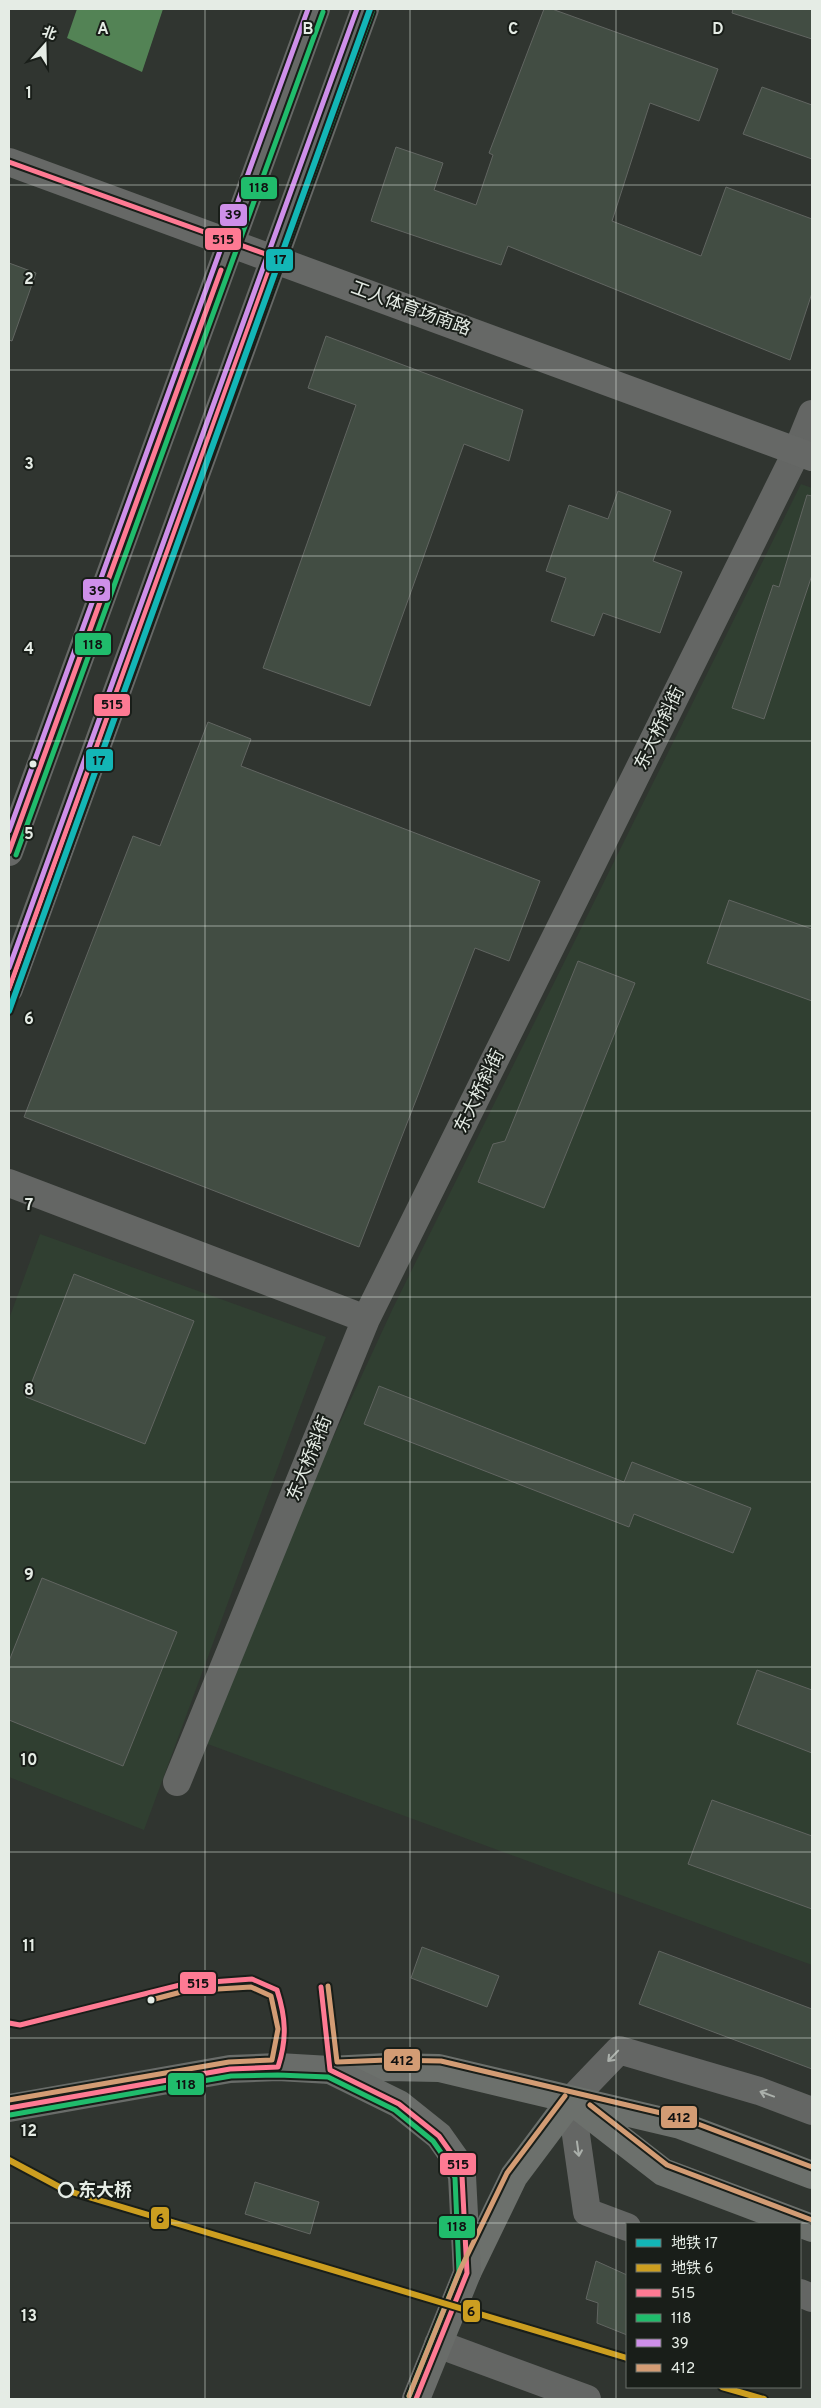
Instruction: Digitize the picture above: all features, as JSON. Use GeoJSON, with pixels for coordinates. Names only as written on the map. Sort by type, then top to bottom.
{"type":"FeatureCollection","features":[{"type":"Feature","properties":{"kind":"highway"},"geometry":{"type":"LineString","coordinates":[[9,2108],[230,2068],[330,2070],[399,2104],[439,2136],[456,2160],[462,2176],[467,2273],[416,2399]]}},
{"type":"Feature","properties":{"kind":"main road"},"geometry":{"type":"LineString","coordinates":[[9,852],[316,9]]}},
{"type":"Feature","properties":{"kind":"main road"},"geometry":{"type":"LineString","coordinates":[[9,989],[365,9]]}},
{"type":"Feature","properties":{"kind":"main road","name":"工人体育场南路"},"geometry":{"type":"LineString","coordinates":[[9,162],[274,257],[805,454]]}},
{"type":"Feature","properties":{"kind":"main road"},"geometry":{"type":"LineString","coordinates":[[330,2070],[387,2066],[438,2068],[680,2125],[812,2175]]}},
{"type":"Feature","properties":{"kind":"main road"},"geometry":{"type":"LineString","coordinates":[[571,2100],[663,2172],[799,2223]]}},
{"type":"Feature","properties":{"kind":"main road"},"geometry":{"type":"LineString","coordinates":[[467,2273],[514,2176],[571,2100]]}},
{"type":"Feature","properties":{"kind":"street","name":"东大桥斜街"},"geometry":{"type":"LineString","coordinates":[[177,1782],[366,1319],[805,454],[812,414]]}},
{"type":"Feature","properties":{"kind":"street"},"geometry":{"type":"LineString","coordinates":[[9,1183],[366,1319]]}},
{"type":"Feature","properties":{"kind":"street"},"geometry":{"type":"LineString","coordinates":[[626,2227],[587,2212],[571,2100],[619,2050],[759,2091],[812,2111]]}},
{"type":"Feature","properties":{"kind":"street"},"geometry":{"type":"LineString","coordinates":[[438,2344],[587,2399]]}},
{"type":"Feature","properties":{"kind":"shaded area"},"geometry":{"type":"Polygon","coordinates":[[[77,9],[163,9],[142,72],[67,38],[77,9]]]}},
{"type":"Feature","properties":{"kind":"shaded area"},"geometry":{"type":"Polygon","coordinates":[[[801,484],[812,488],[812,1965],[194,1739],[392,1310],[801,484]]]}},
{"type":"Feature","properties":{"kind":"shaded area"},"geometry":{"type":"Polygon","coordinates":[[[40,1234],[326,1337],[144,1830],[9,1777],[9,1319],[40,1234]]]}},
{"type":"Feature","properties":{"kind":"building"},"geometry":{"type":"Polygon","coordinates":[[[544,9],[552,9],[718,69],[699,121],[650,103],[612,221],[701,256],[726,187],[812,219],[812,293],[790,360],[508,246],[501,265],[371,221],[396,147],[443,163],[434,190],[476,205],[493,155],[489,153],[544,9]]]}},
{"type":"Feature","properties":{"kind":"building"},"geometry":{"type":"Polygon","coordinates":[[[733,9],[812,9],[812,39],[732,13],[733,9]]]}},
{"type":"Feature","properties":{"kind":"building"},"geometry":{"type":"Polygon","coordinates":[[[762,87],[812,105],[812,159],[743,134],[762,87]]]}},
{"type":"Feature","properties":{"kind":"building"},"geometry":{"type":"Polygon","coordinates":[[[9,263],[36,273],[12,341],[9,340],[9,263]]]}},
{"type":"Feature","properties":{"kind":"building"},"geometry":{"type":"Polygon","coordinates":[[[326,336],[523,410],[509,461],[464,444],[370,706],[263,668],[356,405],[308,388],[326,336]]]}},
{"type":"Feature","properties":{"kind":"building"},"geometry":{"type":"Polygon","coordinates":[[[618,491],[671,511],[653,561],[682,572],[660,633],[603,613],[594,636],[551,621],[566,578],[546,571],[569,505],[608,519],[618,491]]]}},
{"type":"Feature","properties":{"kind":"building"},"geometry":{"type":"Polygon","coordinates":[[[807,495],[812,496],[812,575],[764,719],[732,708],[773,585],[779,587],[807,495]]]}},
{"type":"Feature","properties":{"kind":"building"},"geometry":{"type":"Polygon","coordinates":[[[208,722],[251,739],[241,766],[540,881],[509,961],[475,948],[359,1247],[24,1117],[133,836],[160,846],[208,722]]]}},
{"type":"Feature","properties":{"kind":"building"},"geometry":{"type":"Polygon","coordinates":[[[729,900],[812,929],[812,1001],[707,963],[729,900]]]}},
{"type":"Feature","properties":{"kind":"building"},"geometry":{"type":"Polygon","coordinates":[[[578,961],[635,983],[544,1208],[478,1182],[493,1144],[505,1141],[578,961]]]}},
{"type":"Feature","properties":{"kind":"building"},"geometry":{"type":"Polygon","coordinates":[[[74,1274],[194,1321],[145,1444],[26,1397],[74,1274]]]}},
{"type":"Feature","properties":{"kind":"building"},"geometry":{"type":"Polygon","coordinates":[[[379,1386],[624,1482],[632,1462],[751,1508],[733,1553],[634,1514],[629,1527],[364,1424],[379,1386]]]}},
{"type":"Feature","properties":{"kind":"building"},"geometry":{"type":"Polygon","coordinates":[[[42,1578],[177,1632],[123,1766],[9,1720],[9,1661],[42,1578]]]}},
{"type":"Feature","properties":{"kind":"building"},"geometry":{"type":"Polygon","coordinates":[[[757,1670],[812,1690],[812,1753],[737,1724],[757,1670]]]}},
{"type":"Feature","properties":{"kind":"building"},"geometry":{"type":"Polygon","coordinates":[[[712,1800],[812,1836],[812,1909],[688,1864],[712,1800]]]}},
{"type":"Feature","properties":{"kind":"building"},"geometry":{"type":"Polygon","coordinates":[[[422,1947],[499,1976],[487,2007],[411,1978],[422,1947]]]}},
{"type":"Feature","properties":{"kind":"building"},"geometry":{"type":"Polygon","coordinates":[[[659,1951],[812,2009],[812,2069],[639,2004],[659,1951]]]}},
{"type":"Feature","properties":{"kind":"building"},"geometry":{"type":"Polygon","coordinates":[[[255,2182],[319,2202],[310,2234],[245,2214],[255,2182]]]}},
{"type":"Feature","properties":{"kind":"building"},"geometry":{"type":"Polygon","coordinates":[[[596,2261],[626,2275],[626,2335],[597,2323],[598,2303],[586,2299],[596,2261]]]}},
{"type":"Feature","properties":{"kind":"metro line","name":"17"},"geometry":{"type":"LineString","coordinates":[[9,1011],[370,9]]}},
{"type":"Feature","properties":{"kind":"metro line","name":"6"},"geometry":{"type":"LineString","coordinates":[[9,2160],[65,2190],[626,2358]]}},
{"type":"Feature","properties":{"kind":"metro line","name":"6"},"geometry":{"type":"LineString","coordinates":[[726,2388],[764,2399]]}},
{"type":"Feature","properties":{"kind":"transit line","name":"39"},"geometry":{"type":"LineString","coordinates":[[9,831],[308,9]]}},
{"type":"Feature","properties":{"kind":"transit line","name":"39"},"geometry":{"type":"LineString","coordinates":[[9,968],[357,9]]}},
{"type":"Feature","properties":{"kind":"transit line","name":"118"},"geometry":{"type":"LineString","coordinates":[[16,855],[323,12]]}},
{"type":"Feature","properties":{"kind":"transit line","name":"118"},"geometry":{"type":"LineString","coordinates":[[16,992],[372,12]]}},
{"type":"Feature","properties":{"kind":"transit line","name":"515"},"geometry":{"type":"LineString","coordinates":[[9,162],[274,257],[9,989]]}},
{"type":"Feature","properties":{"kind":"transit line","name":"515"},"geometry":{"type":"LineString","coordinates":[[9,852],[221,270]]}},
{"type":"Feature","properties":{"kind":"transit line","name":"515"},"geometry":{"type":"LineString","coordinates":[[9,2023],[20,2025],[184,1984],[252,1979],[277,1990],[284,2019],[283,2047],[278,2067],[230,2069],[9,2108]]}},
{"type":"Feature","properties":{"kind":"transit line","name":"412"},"geometry":{"type":"LineString","coordinates":[[328,1986],[337,2062],[387,2060],[441,2061],[682,2118],[812,2167]]}},
{"type":"Feature","properties":{"kind":"transit line","name":"412"},"geometry":{"type":"LineString","coordinates":[[9,2100],[229,2062],[272,2060],[278,2029],[271,1996],[251,1987],[185,1991],[151,2000]]}},
{"type":"Feature","properties":{"kind":"transit line","name":"515"},"geometry":{"type":"LineString","coordinates":[[321,1987],[330,2070],[399,2104],[439,2136],[456,2160],[462,2176],[467,2273],[416,2399]]}},
{"type":"Feature","properties":{"kind":"transit line","name":"118"},"geometry":{"type":"LineString","coordinates":[[10,2115],[231,2076],[278,2075],[328,2077],[395,2110],[433,2141],[449,2164],[455,2178],[459,2272],[409,2396]]}},
{"type":"Feature","properties":{"kind":"transit line","name":"412"},"geometry":{"type":"LineString","coordinates":[[409,2396],[460,2270],[507,2173],[565,2096]]}},
{"type":"Feature","properties":{"kind":"transit line","name":"412"},"geometry":{"type":"LineString","coordinates":[[590,2105],[667,2165],[812,2220]]}},
{"type":"Feature","properties":{"kind":"place","name":"东大桥"},"geometry":{"type":"Point","coordinates":[66,2190]}}]}
